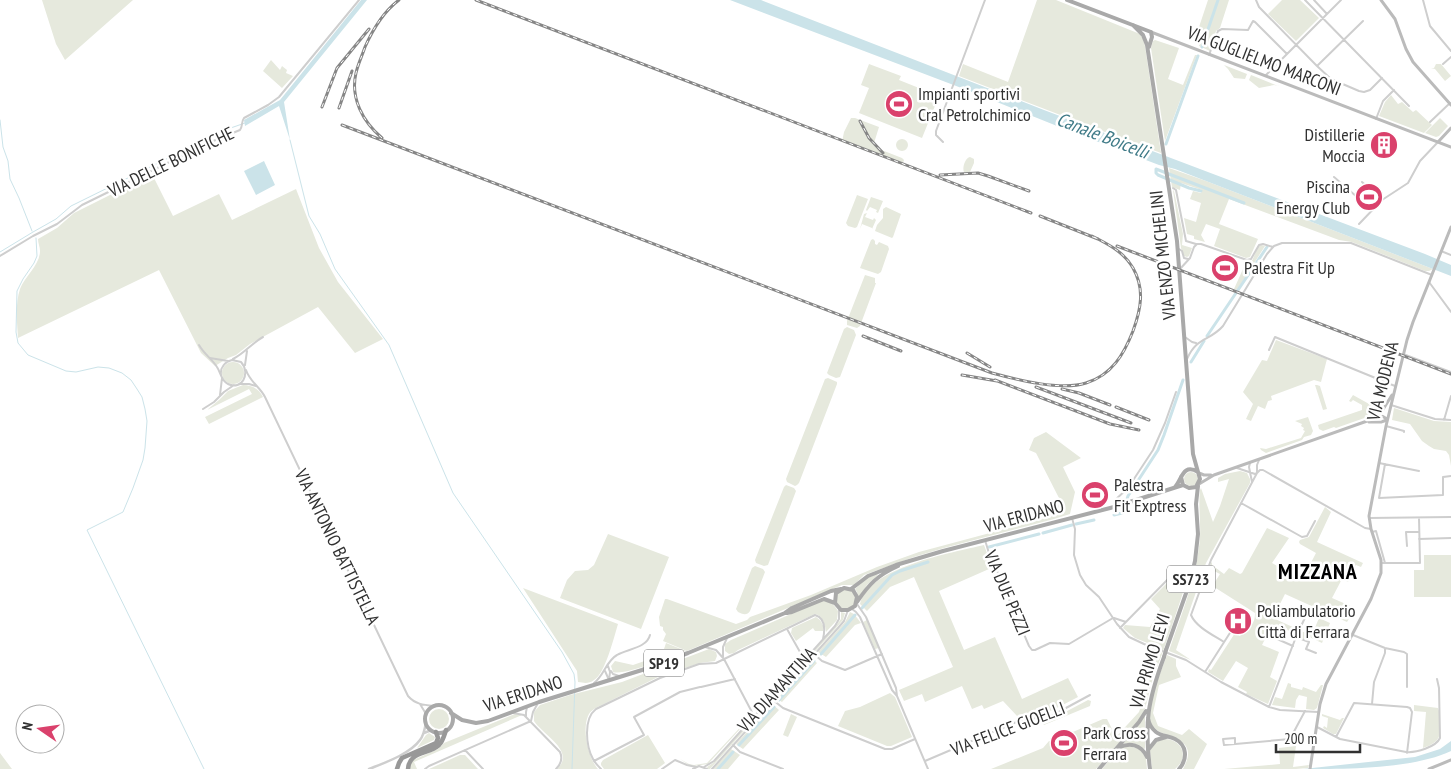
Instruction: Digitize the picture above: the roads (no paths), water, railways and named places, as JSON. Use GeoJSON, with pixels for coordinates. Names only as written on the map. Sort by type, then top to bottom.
{"type":"FeatureCollection","features":[{"type":"Feature","properties":{"kind":"highway"},"geometry":{"type":"LineString","coordinates":[[407,769],[409,761],[413,758],[439,746],[446,730]]}},
{"type":"Feature","properties":{"kind":"highway"},"geometry":{"type":"LineString","coordinates":[[397,769],[402,758],[436,743],[438,738],[435,732]]}},
{"type":"Feature","properties":{"kind":"main road","name":"VIA GUGLIELMO MARCONI"},"geometry":{"type":"LineString","coordinates":[[1067,0],[1451,147]]}},
{"type":"Feature","properties":{"kind":"main road"},"geometry":{"type":"LineString","coordinates":[[1381,0],[1395,19],[1410,58],[1419,71],[1450,104]]}},
{"type":"Feature","properties":{"kind":"main road","name":"VIA ENZO MICHELINI"},"geometry":{"type":"LineString","coordinates":[[1132,26],[1141,33],[1146,43],[1175,224],[1193,454],[1198,473]]}},
{"type":"Feature","properties":{"kind":"main road","name":"VIA ENZO MICHELINI"},"geometry":{"type":"LineString","coordinates":[[1148,54],[1151,32]]}},
{"type":"Feature","properties":{"kind":"main road"},"geometry":{"type":"LineString","coordinates":[[1146,43],[1151,32]]}},
{"type":"Feature","properties":{"kind":"main road"},"geometry":{"type":"LineString","coordinates":[[1151,39],[1156,36],[1163,37]]}},
{"type":"Feature","properties":{"kind":"main road"},"geometry":{"type":"LineString","coordinates":[[1438,142],[1451,128]]}},
{"type":"Feature","properties":{"kind":"main road","name":"VIA MODENA"},"geometry":{"type":"LineString","coordinates":[[1383,563],[1369,518],[1384,434],[1403,354],[1413,322],[1451,227]]}},
{"type":"Feature","properties":{"kind":"main road"},"geometry":{"type":"LineString","coordinates":[[1374,418],[1382,411],[1395,388]]}},
{"type":"Feature","properties":{"kind":"main road"},"geometry":{"type":"LineString","coordinates":[[1181,477],[1184,485],[1188,488],[1193,488],[1214,475],[1260,458],[1374,418],[1382,416],[1388,419]]}},
{"type":"Feature","properties":{"kind":"main road"},"geometry":{"type":"LineString","coordinates":[[1364,422],[1378,422],[1388,419]]}},
{"type":"Feature","properties":{"kind":"main road"},"geometry":{"type":"LineString","coordinates":[[1378,422],[1384,429],[1384,434]]}},
{"type":"Feature","properties":{"kind":"main road","name":"VIA ENZO MICHELINI"},"geometry":{"type":"LineString","coordinates":[[1186,470],[1191,464],[1193,454]]}},
{"type":"Feature","properties":{"kind":"main road"},"geometry":{"type":"LineString","coordinates":[[1173,488],[1186,470],[1193,469],[1198,473],[1214,475]]}},
{"type":"Feature","properties":{"kind":"main road"},"geometry":{"type":"LineString","coordinates":[[1198,473],[1200,478],[1198,485]]}},
{"type":"Feature","properties":{"kind":"main road","name":"VIA ERIDANO"},"geometry":{"type":"LineString","coordinates":[[434,706],[444,706],[462,720],[482,723],[705,647],[831,591],[851,589],[870,575],[892,566],[1073,520],[1184,485]]}},
{"type":"Feature","properties":{"kind":"main road","name":"VIA PRIMO LEVI"},"geometry":{"type":"LineString","coordinates":[[1150,769],[1146,734],[1148,709],[1154,686],[1190,582],[1195,561],[1198,534],[1196,504],[1198,485]]}},
{"type":"Feature","properties":{"kind":"main road","name":"VIA PRIMO LEVI"},"geometry":{"type":"LineString","coordinates":[[1188,488],[1193,494],[1196,504]]}},
{"type":"Feature","properties":{"kind":"main road","name":"VIA ERIDANO"},"geometry":{"type":"LineString","coordinates":[[850,610],[867,587],[878,577],[912,560]]}},
{"type":"Feature","properties":{"kind":"main road"},"geometry":{"type":"LineString","coordinates":[[1310,769],[1322,695],[1327,680],[1353,635],[1377,586],[1383,563]]}},
{"type":"Feature","properties":{"kind":"main road"},"geometry":{"type":"LineString","coordinates":[[841,589],[836,593],[835,603],[841,610],[850,610]]}},
{"type":"Feature","properties":{"kind":"main road"},"geometry":{"type":"LineString","coordinates":[[851,589],[856,594],[857,603]]}},
{"type":"Feature","properties":{"kind":"main road","name":"VIA ERIDANO"},"geometry":{"type":"LineString","coordinates":[[785,613],[820,600],[827,599],[835,603]]}},
{"type":"Feature","properties":{"kind":"main road"},"geometry":{"type":"LineString","coordinates":[[434,706],[426,714],[428,727],[435,732],[446,730]]}},
{"type":"Feature","properties":{"kind":"main road"},"geometry":{"type":"LineString","coordinates":[[1148,709],[1149,721],[1153,729],[1159,734],[1177,740],[1184,747],[1184,761],[1179,769]]}},
{"type":"Feature","properties":{"kind":"main road"},"geometry":{"type":"LineString","coordinates":[[1100,768],[1148,709]]}},
{"type":"Feature","properties":{"kind":"main road"},"geometry":{"type":"LineString","coordinates":[[450,725],[451,713]]}},
{"type":"Feature","properties":{"kind":"main road","name":"VIA ERIDANO"},"geometry":{"type":"LineString","coordinates":[[446,730],[450,725],[462,720]]}},
{"type":"Feature","properties":{"kind":"main road"},"geometry":{"type":"LineString","coordinates":[[1148,752],[1156,740],[1167,736]]}},
{"type":"Feature","properties":{"kind":"main road"},"geometry":{"type":"LineString","coordinates":[[1112,753],[1124,745],[1134,745],[1143,750],[1149,762]]}},
{"type":"Feature","properties":{"kind":"main road"},"geometry":{"type":"LineString","coordinates":[[1429,769],[1451,760]]}},
{"type":"Feature","properties":{"kind":"street","name":"VIA DELLE BONIFICHE"},"geometry":{"type":"LineString","coordinates":[[0,256],[57,224],[82,206],[238,130],[242,126],[243,120],[279,97],[359,0]]}},
{"type":"Feature","properties":{"kind":"street"},"geometry":{"type":"LineString","coordinates":[[943,142],[936,134],[936,129],[985,0]]}},
{"type":"Feature","properties":{"kind":"street"},"geometry":{"type":"LineString","coordinates":[[1256,0],[1256,4],[1331,79],[1361,91],[1368,91],[1382,78]]}},
{"type":"Feature","properties":{"kind":"street"},"geometry":{"type":"LineString","coordinates":[[1306,0],[1410,106]]}},
{"type":"Feature","properties":{"kind":"street"},"geometry":{"type":"LineString","coordinates":[[1314,0],[1327,14]]}},
{"type":"Feature","properties":{"kind":"street"},"geometry":{"type":"LineString","coordinates":[[1265,76],[1341,0]]}},
{"type":"Feature","properties":{"kind":"street"},"geometry":{"type":"LineString","coordinates":[[1423,0],[1430,28],[1451,51]]}},
{"type":"Feature","properties":{"kind":"street"},"geometry":{"type":"LineString","coordinates":[[1209,55],[1218,31],[1248,30],[1253,21],[1287,54]]}},
{"type":"Feature","properties":{"kind":"street"},"geometry":{"type":"LineString","coordinates":[[1317,66],[1363,21]]}},
{"type":"Feature","properties":{"kind":"street"},"geometry":{"type":"LineString","coordinates":[[1443,64],[1451,57]]}},
{"type":"Feature","properties":{"kind":"street"},"geometry":{"type":"LineString","coordinates":[[1376,119],[1383,101],[1394,90]]}},
{"type":"Feature","properties":{"kind":"street"},"geometry":{"type":"LineString","coordinates":[[1430,122],[1450,104]]}},
{"type":"Feature","properties":{"kind":"street"},"geometry":{"type":"LineString","coordinates":[[1359,224],[1382,200],[1408,183],[1421,159],[1438,142]]}},
{"type":"Feature","properties":{"kind":"street"},"geometry":{"type":"LineString","coordinates":[[1334,177],[1372,210]]}},
{"type":"Feature","properties":{"kind":"street"},"geometry":{"type":"LineString","coordinates":[[1362,182],[1382,200]]}},
{"type":"Feature","properties":{"kind":"street"},"geometry":{"type":"LineString","coordinates":[[1173,188],[1176,190],[1186,241],[1201,244],[1247,260],[1251,259],[1258,245],[1264,244],[1273,247]]}},
{"type":"Feature","properties":{"kind":"street"},"geometry":{"type":"LineString","coordinates":[[1185,337],[1192,342],[1198,342],[1214,335],[1223,326],[1267,254],[1273,247],[1282,243],[1351,243],[1432,276]]}},
{"type":"Feature","properties":{"kind":"street"},"geometry":{"type":"LineString","coordinates":[[1180,269],[1190,258],[1196,244]]}},
{"type":"Feature","properties":{"kind":"street"},"geometry":{"type":"LineString","coordinates":[[1178,248],[1182,251],[1184,258],[1188,259]]}},
{"type":"Feature","properties":{"kind":"street"},"geometry":{"type":"LineString","coordinates":[[1441,251],[1451,255]]}},
{"type":"Feature","properties":{"kind":"street"},"geometry":{"type":"LineString","coordinates":[[1429,282],[1451,312]]}},
{"type":"Feature","properties":{"kind":"street"},"geometry":{"type":"LineString","coordinates":[[208,357],[219,361],[232,360],[264,337]]}},
{"type":"Feature","properties":{"kind":"street"},"geometry":{"type":"LineString","coordinates":[[1269,350],[1274,337],[1395,388]]}},
{"type":"Feature","properties":{"kind":"street"},"geometry":{"type":"LineString","coordinates":[[1187,362],[1190,353],[1198,342]]}},
{"type":"Feature","properties":{"kind":"street"},"geometry":{"type":"LineString","coordinates":[[199,345],[216,365],[228,384],[235,385]]}},
{"type":"Feature","properties":{"kind":"street"},"geometry":{"type":"LineString","coordinates":[[238,384],[245,378],[245,358],[248,349]]}},
{"type":"Feature","properties":{"kind":"street"},"geometry":{"type":"LineString","coordinates":[[1403,354],[1451,372]]}},
{"type":"Feature","properties":{"kind":"street","name":"VIA ANTONIO BATTISTELLA"},"geometry":{"type":"LineString","coordinates":[[232,360],[239,361],[265,397],[407,694],[413,701],[420,704],[426,714]]}},
{"type":"Feature","properties":{"kind":"street"},"geometry":{"type":"LineString","coordinates":[[219,397],[222,389],[222,367],[228,361]]}},
{"type":"Feature","properties":{"kind":"street"},"geometry":{"type":"LineString","coordinates":[[203,409],[235,385],[249,384],[257,387]]}},
{"type":"Feature","properties":{"kind":"street"},"geometry":{"type":"LineString","coordinates":[[1114,507],[1114,501],[1128,488],[1154,450],[1176,392]]}},
{"type":"Feature","properties":{"kind":"street"},"geometry":{"type":"LineString","coordinates":[[1444,420],[1451,396]]}},
{"type":"Feature","properties":{"kind":"street"},"geometry":{"type":"LineString","coordinates":[[1391,405],[1434,419],[1451,420]]}},
{"type":"Feature","properties":{"kind":"street"},"geometry":{"type":"LineString","coordinates":[[1386,426],[1404,430],[1404,432]]}},
{"type":"Feature","properties":{"kind":"street"},"geometry":{"type":"LineString","coordinates":[[1224,642],[1198,625],[1191,615],[1210,560],[1257,473],[1257,465],[1260,458]]}},
{"type":"Feature","properties":{"kind":"street"},"geometry":{"type":"LineString","coordinates":[[1250,462],[1257,468]]}},
{"type":"Feature","properties":{"kind":"street"},"geometry":{"type":"LineString","coordinates":[[1250,462],[1252,482]]}},
{"type":"Feature","properties":{"kind":"street"},"geometry":{"type":"LineString","coordinates":[[1379,463],[1419,471]]}},
{"type":"Feature","properties":{"kind":"street"},"geometry":{"type":"LineString","coordinates":[[1385,464],[1378,498],[1443,495],[1444,477],[1451,476]]}},
{"type":"Feature","properties":{"kind":"street"},"geometry":{"type":"LineString","coordinates":[[1235,467],[1250,472],[1257,473],[1260,470],[1266,472],[1372,531]]}},
{"type":"Feature","properties":{"kind":"street"},"geometry":{"type":"LineString","coordinates":[[1374,490],[1380,491]]}},
{"type":"Feature","properties":{"kind":"street"},"geometry":{"type":"LineString","coordinates":[[1241,503],[1302,537],[1307,536],[1315,520]]}},
{"type":"Feature","properties":{"kind":"street"},"geometry":{"type":"LineString","coordinates":[[1369,518],[1451,517]]}},
{"type":"Feature","properties":{"kind":"street"},"geometry":{"type":"LineString","coordinates":[[1383,563],[1420,563],[1419,518]]}},
{"type":"Feature","properties":{"kind":"street"},"geometry":{"type":"LineString","coordinates":[[1073,520],[1075,527],[1073,550],[1075,563],[1080,575],[1086,585],[1099,597],[1120,628],[1133,640],[1186,660],[1235,691],[1269,707],[1280,710],[1319,712]]}},
{"type":"Feature","properties":{"kind":"street"},"geometry":{"type":"LineString","coordinates":[[1407,546],[1406,532],[1419,532]]}},
{"type":"Feature","properties":{"kind":"street"},"geometry":{"type":"LineString","coordinates":[[1419,539],[1451,538]]}},
{"type":"Feature","properties":{"kind":"street","name":"VIA DUE PEZZI"},"geometry":{"type":"LineString","coordinates":[[986,542],[1031,649],[1034,650],[1053,643],[1069,644],[1112,617]]}},
{"type":"Feature","properties":{"kind":"street"},"geometry":{"type":"LineString","coordinates":[[1120,628],[1176,571]]}},
{"type":"Feature","properties":{"kind":"street"},"geometry":{"type":"LineString","coordinates":[[857,603],[866,617],[882,654],[896,688],[897,696],[928,769]]}},
{"type":"Feature","properties":{"kind":"street"},"geometry":{"type":"LineString","coordinates":[[1280,607],[1304,618]]}},
{"type":"Feature","properties":{"kind":"street","name":"VIA DIAMANTINA"},"geometry":{"type":"LineString","coordinates":[[704,767],[714,761],[838,622],[840,614],[838,608]]}},
{"type":"Feature","properties":{"kind":"street"},"geometry":{"type":"LineString","coordinates":[[1269,707],[1309,609],[1328,618]]}},
{"type":"Feature","properties":{"kind":"street"},"geometry":{"type":"LineString","coordinates":[[850,610],[856,612],[862,619],[892,690],[897,696]]}},
{"type":"Feature","properties":{"kind":"street","name":"VIA DIAMANTINA"},"geometry":{"type":"LineString","coordinates":[[712,769],[842,623],[850,610]]}},
{"type":"Feature","properties":{"kind":"street"},"geometry":{"type":"LineString","coordinates":[[601,769],[594,762],[591,755],[587,736],[588,719],[594,710],[654,680],[699,664],[714,664],[814,615],[820,618],[824,626],[823,639]]}},
{"type":"Feature","properties":{"kind":"street"},"geometry":{"type":"LineString","coordinates":[[862,619],[866,617]]}},
{"type":"Feature","properties":{"kind":"street"},"geometry":{"type":"LineString","coordinates":[[1112,617],[1126,622]]}},
{"type":"Feature","properties":{"kind":"street"},"geometry":{"type":"LineString","coordinates":[[1205,672],[1235,625]]}},
{"type":"Feature","properties":{"kind":"street"},"geometry":{"type":"LineString","coordinates":[[787,629],[800,652],[802,663]]}},
{"type":"Feature","properties":{"kind":"street","name":"VIA ERIDANO"},"geometry":{"type":"LineString","coordinates":[[591,686],[598,681],[608,664],[617,654],[642,645],[650,639],[650,635]]}},
{"type":"Feature","properties":{"kind":"street"},"geometry":{"type":"LineString","coordinates":[[1268,635],[1293,646]]}},
{"type":"Feature","properties":{"kind":"street"},"geometry":{"type":"LineString","coordinates":[[1353,635],[1385,648],[1408,654],[1407,687]]}},
{"type":"Feature","properties":{"kind":"street"},"geometry":{"type":"LineString","coordinates":[[1296,637],[1309,642],[1306,649],[1316,652]]}},
{"type":"Feature","properties":{"kind":"street"},"geometry":{"type":"LineString","coordinates":[[724,659],[723,649],[727,638]]}},
{"type":"Feature","properties":{"kind":"street"},"geometry":{"type":"LineString","coordinates":[[705,647],[716,650],[724,659],[754,716]]}},
{"type":"Feature","properties":{"kind":"street"},"geometry":{"type":"LineString","coordinates":[[1372,704],[1374,682],[1386,652],[1385,648]]}},
{"type":"Feature","properties":{"kind":"street"},"geometry":{"type":"LineString","coordinates":[[800,652],[810,653]]}},
{"type":"Feature","properties":{"kind":"street"},"geometry":{"type":"LineString","coordinates":[[814,654],[822,661],[845,670],[882,654]]}},
{"type":"Feature","properties":{"kind":"street"},"geometry":{"type":"LineString","coordinates":[[608,664],[610,670],[609,680]]}},
{"type":"Feature","properties":{"kind":"street"},"geometry":{"type":"LineString","coordinates":[[610,670],[613,674],[622,676]]}},
{"type":"Feature","properties":{"kind":"street"},"geometry":{"type":"LineString","coordinates":[[604,671],[609,680]]}},
{"type":"Feature","properties":{"kind":"street"},"geometry":{"type":"LineString","coordinates":[[594,762],[644,735],[634,718],[680,692],[734,679]]}},
{"type":"Feature","properties":{"kind":"street"},"geometry":{"type":"LineString","coordinates":[[1316,727],[1336,737],[1408,753],[1431,746],[1440,740],[1439,688],[1437,680]]}},
{"type":"Feature","properties":{"kind":"street","name":"VIA FELICE GIOELLI"},"geometry":{"type":"LineString","coordinates":[[925,761],[1019,721],[1053,715],[1090,696]]}},
{"type":"Feature","properties":{"kind":"street"},"geometry":{"type":"LineString","coordinates":[[773,700],[783,708],[885,749],[892,749],[915,739]]}},
{"type":"Feature","properties":{"kind":"street"},"geometry":{"type":"LineString","coordinates":[[531,716],[539,702]]}},
{"type":"Feature","properties":{"kind":"street"},"geometry":{"type":"LineString","coordinates":[[420,704],[434,706]]}},
{"type":"Feature","properties":{"kind":"street"},"geometry":{"type":"LineString","coordinates":[[1336,737],[1353,704],[1407,707],[1411,709],[1408,753]]}},
{"type":"Feature","properties":{"kind":"street"},"geometry":{"type":"LineString","coordinates":[[527,707],[531,711],[531,721]]}},
{"type":"Feature","properties":{"kind":"street"},"geometry":{"type":"LineString","coordinates":[[527,707],[527,718]]}},
{"type":"Feature","properties":{"kind":"street"},"geometry":{"type":"LineString","coordinates":[[1235,744],[1234,738],[1224,739],[1224,745],[1235,744],[1290,739],[1305,711]]}},
{"type":"Feature","properties":{"kind":"street"},"geometry":{"type":"LineString","coordinates":[[511,712],[522,714],[531,721],[560,752],[561,762],[556,769]]}},
{"type":"Feature","properties":{"kind":"street"},"geometry":{"type":"LineString","coordinates":[[425,769],[531,721]]}},
{"type":"Feature","properties":{"kind":"street"},"geometry":{"type":"LineString","coordinates":[[369,769],[418,743],[426,722]]}},
{"type":"Feature","properties":{"kind":"street"},"geometry":{"type":"LineString","coordinates":[[423,734],[427,731],[435,732]]}},
{"type":"Feature","properties":{"kind":"street"},"geometry":{"type":"LineString","coordinates":[[733,745],[740,752],[783,769]]}},
{"type":"Feature","properties":{"kind":"street"},"geometry":{"type":"LineString","coordinates":[[465,750],[483,769]]}},
{"type":"Feature","properties":{"kind":"street"},"geometry":{"type":"LineString","coordinates":[[662,769],[675,760],[694,768],[704,767],[707,769]]}},
{"type":"Feature","properties":{"kind":"street"},"geometry":{"type":"LineString","coordinates":[[687,765],[689,769]]}},
{"type":"Feature","properties":{"kind":"water"},"geometry":{"type":"Polygon","coordinates":[[[361,0],[367,0],[284,102],[290,140],[279,106],[245,126],[244,120],[280,100],[361,0]]]}},
{"type":"Feature","properties":{"kind":"water","name":"Canale Boicelli"},"geometry":{"type":"Polygon","coordinates":[[[730,0],[761,0],[1044,110],[1425,254],[1451,265],[1451,276],[1175,169],[1159,165],[730,0]]]}},
{"type":"Feature","properties":{"kind":"water"},"geometry":{"type":"Polygon","coordinates":[[[264,161],[275,185],[256,195],[244,171],[264,161]]]}},
{"type":"Feature","properties":{"kind":"water"},"geometry":{"type":"Polygon","coordinates":[[[1451,741],[1451,751],[1436,757],[1399,765],[1303,769],[1415,757],[1440,749],[1451,741]]]}},
{"type":"Feature","properties":{"kind":"waterway"},"geometry":{"type":"LineString","coordinates":[[1202,47],[1218,0]]}},
{"type":"Feature","properties":{"kind":"waterway"},"geometry":{"type":"LineString","coordinates":[[1166,144],[1198,56]]}},
{"type":"Feature","properties":{"kind":"waterway"},"geometry":{"type":"LineString","coordinates":[[0,120],[3,147],[8,161],[10,179],[32,231]]}},
{"type":"Feature","properties":{"kind":"waterway"},"geometry":{"type":"LineString","coordinates":[[0,252],[56,219],[71,206],[225,130],[245,123]]}},
{"type":"Feature","properties":{"kind":"waterway"},"geometry":{"type":"LineString","coordinates":[[290,140],[309,216],[320,234],[335,269],[389,345],[453,493],[562,652],[574,674],[572,769]]}},
{"type":"Feature","properties":{"kind":"waterway"},"geometry":{"type":"LineString","coordinates":[[1201,191],[1158,175],[1156,169],[1244,203]]}},
{"type":"Feature","properties":{"kind":"waterway"},"geometry":{"type":"LineString","coordinates":[[36,238],[37,256],[17,291],[16,332],[18,343],[28,355],[66,371],[76,372],[98,367],[109,368],[122,373],[131,380],[142,397],[147,421],[145,448],[143,460],[133,488],[123,512],[87,530],[204,769]]}},
{"type":"Feature","properties":{"kind":"waterway"},"geometry":{"type":"LineString","coordinates":[[1207,336],[1267,247]]}},
{"type":"Feature","properties":{"kind":"waterway"},"geometry":{"type":"LineString","coordinates":[[1191,362],[1204,341]]}},
{"type":"Feature","properties":{"kind":"waterway"},"geometry":{"type":"LineString","coordinates":[[1127,499],[1158,450],[1183,380]]}},
{"type":"Feature","properties":{"kind":"waterway"},"geometry":{"type":"LineString","coordinates":[[1114,515],[1122,513],[1126,506]]}},
{"type":"Feature","properties":{"kind":"waterway"},"geometry":{"type":"LineString","coordinates":[[1076,524],[1094,520]]}},
{"type":"Feature","properties":{"kind":"waterway"},"geometry":{"type":"LineString","coordinates":[[1043,533],[1072,525]]}},
{"type":"Feature","properties":{"kind":"waterway"},"geometry":{"type":"LineString","coordinates":[[989,547],[1039,534]]}},
{"type":"Feature","properties":{"kind":"waterway"},"geometry":{"type":"LineString","coordinates":[[862,608],[892,575],[928,562]]}},
{"type":"Feature","properties":{"kind":"waterway"},"geometry":{"type":"LineString","coordinates":[[821,654],[855,615]]}},
{"type":"Feature","properties":{"kind":"waterway"},"geometry":{"type":"LineString","coordinates":[[779,700],[814,661]]}},
{"type":"Feature","properties":{"kind":"waterway"},"geometry":{"type":"LineString","coordinates":[[739,745],[774,707]]}},
{"type":"Feature","properties":{"kind":"waterway"},"geometry":{"type":"LineString","coordinates":[[718,769],[733,752]]}},
{"type":"Feature","properties":{"kind":"railway"},"geometry":{"type":"LineString","coordinates":[[382,138],[369,125],[360,109],[355,91],[356,73],[371,34],[383,15],[399,0]]}},
{"type":"Feature","properties":{"kind":"railway"},"geometry":{"type":"LineString","coordinates":[[476,0],[1031,213]]}},
{"type":"Feature","properties":{"kind":"railway"},"geometry":{"type":"LineString","coordinates":[[322,107],[337,68],[369,29]]}},
{"type":"Feature","properties":{"kind":"railway"},"geometry":{"type":"LineString","coordinates":[[339,108],[352,71]]}},
{"type":"Feature","properties":{"kind":"railway"},"geometry":{"type":"LineString","coordinates":[[860,121],[869,138],[883,153]]}},
{"type":"Feature","properties":{"kind":"railway"},"geometry":{"type":"LineString","coordinates":[[342,125],[992,373],[1039,384],[1076,385],[1086,383],[1103,375],[1116,363],[1126,348],[1133,331],[1140,307],[1140,291],[1137,276],[1129,262],[1120,253],[1110,245],[1092,236]]}},
{"type":"Feature","properties":{"kind":"railway"},"geometry":{"type":"LineString","coordinates":[[940,175],[978,173],[1029,191]]}},
{"type":"Feature","properties":{"kind":"railway"},"geometry":{"type":"LineString","coordinates":[[1040,216],[1098,239]]}},
{"type":"Feature","properties":{"kind":"railway"},"geometry":{"type":"LineString","coordinates":[[1117,246],[1451,374]]}},
{"type":"Feature","properties":{"kind":"railway"},"geometry":{"type":"LineString","coordinates":[[863,336],[901,351]]}},
{"type":"Feature","properties":{"kind":"railway"},"geometry":{"type":"LineString","coordinates":[[967,353],[990,367]]}},
{"type":"Feature","properties":{"kind":"railway"},"geometry":{"type":"LineString","coordinates":[[962,375],[997,381]]}},
{"type":"Feature","properties":{"kind":"railway"},"geometry":{"type":"LineString","coordinates":[[995,380],[1110,424],[1139,430]]}},
{"type":"Feature","properties":{"kind":"railway"},"geometry":{"type":"LineString","coordinates":[[1036,387],[1131,423]]}},
{"type":"Feature","properties":{"kind":"railway"},"geometry":{"type":"LineString","coordinates":[[1062,389],[1079,393],[1110,405]]}},
{"type":"Feature","properties":{"kind":"railway"},"geometry":{"type":"LineString","coordinates":[[1116,407],[1149,420]]}},
{"type":"Feature","properties":{"kind":"place","name":"Impianti sportivi Cral Petrolchimico"},"geometry":{"type":"Point","coordinates":[899,104]}},
{"type":"Feature","properties":{"kind":"place","name":"Distillerie Moccia"},"geometry":{"type":"Point","coordinates":[1384,145]}},
{"type":"Feature","properties":{"kind":"place","name":"Piscina Energy Club"},"geometry":{"type":"Point","coordinates":[1369,197]}},
{"type":"Feature","properties":{"kind":"place","name":"Palestra Fit Up"},"geometry":{"type":"Point","coordinates":[1225,268]}},
{"type":"Feature","properties":{"kind":"place","name":"Palestra Fit Exptress"},"geometry":{"type":"Point","coordinates":[1095,495]}},
{"type":"Feature","properties":{"kind":"place","name":"Poliambulatorio Città di Ferrara"},"geometry":{"type":"Point","coordinates":[1238,621]}},
{"type":"Feature","properties":{"kind":"place","name":"Park Cross Ferrara"},"geometry":{"type":"Point","coordinates":[1064,743]}},
{"type":"Feature","properties":{"kind":"district","name":"MIZZANA"},"geometry":{"type":"Point","coordinates":[1318,571]}}]}
